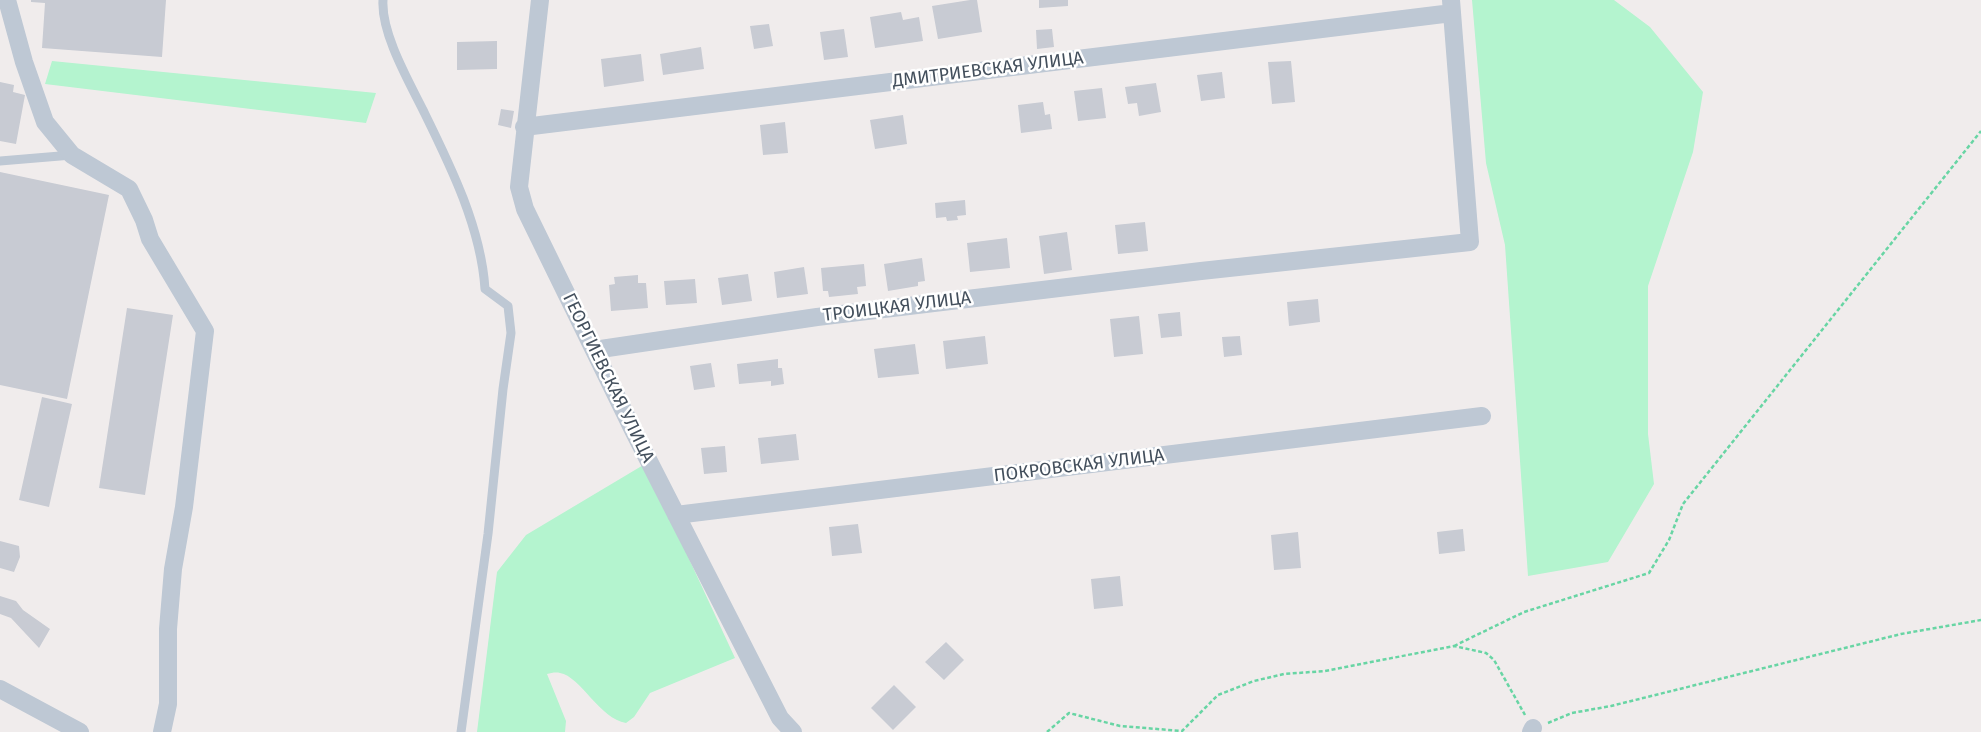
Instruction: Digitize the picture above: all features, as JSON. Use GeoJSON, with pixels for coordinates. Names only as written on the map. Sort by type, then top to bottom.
{"type":"FeatureCollection","features":[{"type":"Feature","properties":{"kind":"street"},"geometry":{"type":"LineString","coordinates":[[6,0],[24,62],[45,122],[72,156],[129,189],[144,220],[150,239],[205,331],[184,507],[173,569],[168,629],[168,704],[162,732]]}},
{"type":"Feature","properties":{"kind":"street","name":"ГЕОРГИЕВСКАЯ УЛИЦА"},"geometry":{"type":"LineString","coordinates":[[540,0],[524,127],[519,187],[525,209],[676,515],[780,718],[793,732]]}},
{"type":"Feature","properties":{"kind":"street","name":"ДМИТРИЕВСКАЯ УЛИЦА"},"geometry":{"type":"LineString","coordinates":[[524,127],[1451,7]]}},
{"type":"Feature","properties":{"kind":"street","name":"ТРОИЦКАЯ УЛИЦА"},"geometry":{"type":"LineString","coordinates":[[594,350],[817,317],[1201,271],[1470,242],[1451,7]]}},
{"type":"Feature","properties":{"kind":"street","name":"ПОКРОВСКАЯ УЛИЦА"},"geometry":{"type":"LineString","coordinates":[[676,515],[1482,416]]}},
{"type":"Feature","properties":{"kind":"street"},"geometry":{"type":"LineString","coordinates":[[0,689],[80,732]]}},
{"type":"Feature","properties":{"kind":"lane"},"geometry":{"type":"LineString","coordinates":[[383,0],[382,15],[402,66],[443,151],[471,222],[484,266],[485,289],[508,306],[512,333],[503,389],[488,534],[461,732]]}},
{"type":"Feature","properties":{"kind":"lane"},"geometry":{"type":"LineString","coordinates":[[0,161],[72,156]]}},
{"type":"Feature","properties":{"kind":"path"},"geometry":{"type":"LineString","coordinates":[[1047,732],[1069,713],[1120,726],[1182,731],[1218,695],[1254,681],[1284,674],[1325,671],[1454,646],[1524,612],[1650,573],[1670,540],[1683,504],[1981,131]]}},
{"type":"Feature","properties":{"kind":"path"},"geometry":{"type":"LineString","coordinates":[[1454,646],[1486,653],[1494,660],[1532,730],[1572,712],[1611,706],[1901,634],[1981,620]]}},
{"type":"Feature","properties":{"kind":"green space"},"geometry":{"type":"Polygon","coordinates":[[[1472,0],[1614,0],[1650,27],[1703,92],[1693,152],[1648,286],[1648,434],[1654,484],[1608,562],[1528,576],[1505,245],[1486,163],[1472,0]]]}},
{"type":"Feature","properties":{"kind":"green space"},"geometry":{"type":"Polygon","coordinates":[[[52,61],[376,93],[366,123],[45,84],[52,61]]]}},
{"type":"Feature","properties":{"kind":"green space"},"geometry":{"type":"Polygon","coordinates":[[[645,464],[735,658],[650,693],[634,717],[626,723],[608,714],[568,676],[558,673],[547,674],[566,721],[565,732],[477,732],[497,572],[526,535],[645,464]]]}},
{"type":"Feature","properties":{"kind":"building"},"geometry":{"type":"Polygon","coordinates":[[[31,0],[166,0],[162,57],[42,48],[45,3],[31,2],[31,0]]]}},
{"type":"Feature","properties":{"kind":"building"},"geometry":{"type":"Polygon","coordinates":[[[977,0],[982,32],[938,39],[932,6],[977,0]]]}},
{"type":"Feature","properties":{"kind":"building"},"geometry":{"type":"Polygon","coordinates":[[[1039,0],[1068,0],[1068,6],[1039,8],[1039,0]]]}},
{"type":"Feature","properties":{"kind":"building"},"geometry":{"type":"Polygon","coordinates":[[[901,12],[903,20],[919,17],[923,41],[875,48],[870,17],[901,12]]]}},
{"type":"Feature","properties":{"kind":"building"},"geometry":{"type":"Polygon","coordinates":[[[769,24],[773,46],[754,49],[750,26],[769,24]]]}},
{"type":"Feature","properties":{"kind":"building"},"geometry":{"type":"Polygon","coordinates":[[[844,29],[848,57],[824,60],[820,32],[844,29]]]}},
{"type":"Feature","properties":{"kind":"building"},"geometry":{"type":"Polygon","coordinates":[[[1052,29],[1054,47],[1037,49],[1036,30],[1052,29]]]}},
{"type":"Feature","properties":{"kind":"building"},"geometry":{"type":"Polygon","coordinates":[[[497,41],[497,69],[457,70],[457,42],[497,41]]]}},
{"type":"Feature","properties":{"kind":"building"},"geometry":{"type":"Polygon","coordinates":[[[701,47],[704,69],[663,75],[660,54],[701,47]]]}},
{"type":"Feature","properties":{"kind":"building"},"geometry":{"type":"Polygon","coordinates":[[[641,54],[644,81],[604,87],[601,59],[641,54]]]}},
{"type":"Feature","properties":{"kind":"building"},"geometry":{"type":"Polygon","coordinates":[[[1291,61],[1295,102],[1272,104],[1268,62],[1291,61]]]}},
{"type":"Feature","properties":{"kind":"building"},"geometry":{"type":"Polygon","coordinates":[[[1222,72],[1225,98],[1201,101],[1197,75],[1222,72]]]}},
{"type":"Feature","properties":{"kind":"building"},"geometry":{"type":"Polygon","coordinates":[[[0,82],[14,85],[13,92],[25,95],[16,144],[0,141],[0,82]]]}},
{"type":"Feature","properties":{"kind":"building"},"geometry":{"type":"Polygon","coordinates":[[[1156,83],[1161,112],[1139,116],[1137,103],[1128,104],[1125,87],[1156,83]]]}},
{"type":"Feature","properties":{"kind":"building"},"geometry":{"type":"Polygon","coordinates":[[[1102,88],[1106,118],[1078,121],[1074,91],[1102,88]]]}},
{"type":"Feature","properties":{"kind":"building"},"geometry":{"type":"Polygon","coordinates":[[[1043,102],[1045,115],[1050,114],[1052,129],[1021,133],[1018,105],[1043,102]]]}},
{"type":"Feature","properties":{"kind":"building"},"geometry":{"type":"Polygon","coordinates":[[[501,109],[514,111],[511,128],[498,125],[501,109]]]}},
{"type":"Feature","properties":{"kind":"building"},"geometry":{"type":"Polygon","coordinates":[[[903,115],[907,144],[875,149],[870,120],[903,115]]]}},
{"type":"Feature","properties":{"kind":"building"},"geometry":{"type":"Polygon","coordinates":[[[785,122],[788,153],[763,155],[760,125],[785,122]]]}},
{"type":"Feature","properties":{"kind":"building"},"geometry":{"type":"Polygon","coordinates":[[[0,172],[109,195],[67,399],[0,385],[0,172]]]}},
{"type":"Feature","properties":{"kind":"building"},"geometry":{"type":"Polygon","coordinates":[[[965,200],[966,215],[957,216],[958,220],[947,221],[946,217],[936,218],[935,203],[965,200]]]}},
{"type":"Feature","properties":{"kind":"building"},"geometry":{"type":"Polygon","coordinates":[[[1145,222],[1148,251],[1118,254],[1115,225],[1145,222]]]}},
{"type":"Feature","properties":{"kind":"building"},"geometry":{"type":"Polygon","coordinates":[[[1067,232],[1072,270],[1044,274],[1039,236],[1067,232]]]}},
{"type":"Feature","properties":{"kind":"building"},"geometry":{"type":"Polygon","coordinates":[[[1007,238],[1010,268],[970,272],[967,243],[1007,238]]]}},
{"type":"Feature","properties":{"kind":"building"},"geometry":{"type":"Polygon","coordinates":[[[922,258],[925,281],[918,282],[918,286],[888,291],[884,264],[922,258]]]}},
{"type":"Feature","properties":{"kind":"building"},"geometry":{"type":"Polygon","coordinates":[[[864,264],[866,286],[857,287],[858,294],[829,297],[828,291],[823,291],[821,268],[864,264]]]}},
{"type":"Feature","properties":{"kind":"building"},"geometry":{"type":"Polygon","coordinates":[[[804,267],[808,294],[777,298],[774,272],[804,267]]]}},
{"type":"Feature","properties":{"kind":"building"},"geometry":{"type":"Polygon","coordinates":[[[748,274],[752,301],[722,305],[718,278],[748,274]]]}},
{"type":"Feature","properties":{"kind":"building"},"geometry":{"type":"Polygon","coordinates":[[[638,275],[638,283],[646,283],[648,308],[611,311],[609,285],[615,284],[614,277],[638,275]]]}},
{"type":"Feature","properties":{"kind":"building"},"geometry":{"type":"Polygon","coordinates":[[[695,279],[697,303],[666,305],[664,281],[695,279]]]}},
{"type":"Feature","properties":{"kind":"building"},"geometry":{"type":"Polygon","coordinates":[[[1318,299],[1320,322],[1289,326],[1287,302],[1318,299]]]}},
{"type":"Feature","properties":{"kind":"building"},"geometry":{"type":"Polygon","coordinates":[[[127,308],[173,315],[145,495],[99,488],[127,308]]]}},
{"type":"Feature","properties":{"kind":"building"},"geometry":{"type":"Polygon","coordinates":[[[1180,312],[1182,336],[1161,338],[1158,314],[1180,312]]]}},
{"type":"Feature","properties":{"kind":"building"},"geometry":{"type":"Polygon","coordinates":[[[1139,316],[1143,354],[1114,357],[1110,319],[1139,316]]]}},
{"type":"Feature","properties":{"kind":"building"},"geometry":{"type":"Polygon","coordinates":[[[985,336],[988,364],[946,369],[943,341],[985,336]]]}},
{"type":"Feature","properties":{"kind":"building"},"geometry":{"type":"Polygon","coordinates":[[[1240,336],[1242,355],[1224,357],[1222,337],[1240,336]]]}},
{"type":"Feature","properties":{"kind":"building"},"geometry":{"type":"Polygon","coordinates":[[[915,344],[919,374],[878,378],[874,349],[915,344]]]}},
{"type":"Feature","properties":{"kind":"building"},"geometry":{"type":"Polygon","coordinates":[[[778,359],[778,368],[782,368],[784,384],[771,386],[771,381],[739,384],[737,364],[778,359]]]}},
{"type":"Feature","properties":{"kind":"building"},"geometry":{"type":"Polygon","coordinates":[[[711,363],[715,387],[694,390],[690,366],[711,363]]]}},
{"type":"Feature","properties":{"kind":"building"},"geometry":{"type":"Polygon","coordinates":[[[42,397],[72,404],[49,507],[19,500],[42,397]]]}},
{"type":"Feature","properties":{"kind":"building"},"geometry":{"type":"Polygon","coordinates":[[[796,434],[799,460],[761,464],[758,438],[796,434]]]}},
{"type":"Feature","properties":{"kind":"building"},"geometry":{"type":"Polygon","coordinates":[[[725,446],[727,472],[704,474],[701,448],[725,446]]]}},
{"type":"Feature","properties":{"kind":"building"},"geometry":{"type":"Polygon","coordinates":[[[858,524],[862,553],[832,556],[829,527],[858,524]]]}},
{"type":"Feature","properties":{"kind":"building"},"geometry":{"type":"Polygon","coordinates":[[[1463,529],[1465,551],[1439,554],[1437,532],[1463,529]]]}},
{"type":"Feature","properties":{"kind":"building"},"geometry":{"type":"Polygon","coordinates":[[[1298,532],[1301,568],[1274,570],[1271,535],[1298,532]]]}},
{"type":"Feature","properties":{"kind":"building"},"geometry":{"type":"Polygon","coordinates":[[[0,541],[19,546],[20,557],[14,572],[0,568],[0,541]]]}},
{"type":"Feature","properties":{"kind":"building"},"geometry":{"type":"Polygon","coordinates":[[[1120,576],[1123,606],[1094,609],[1091,579],[1120,576]]]}},
{"type":"Feature","properties":{"kind":"building"},"geometry":{"type":"Polygon","coordinates":[[[0,596],[16,601],[23,610],[50,629],[39,648],[11,618],[0,614],[0,596]]]}},
{"type":"Feature","properties":{"kind":"building"},"geometry":{"type":"Polygon","coordinates":[[[946,642],[964,660],[944,680],[925,662],[946,642]]]}},
{"type":"Feature","properties":{"kind":"building"},"geometry":{"type":"Polygon","coordinates":[[[894,685],[916,707],[893,730],[871,708],[894,685]]]}}]}
